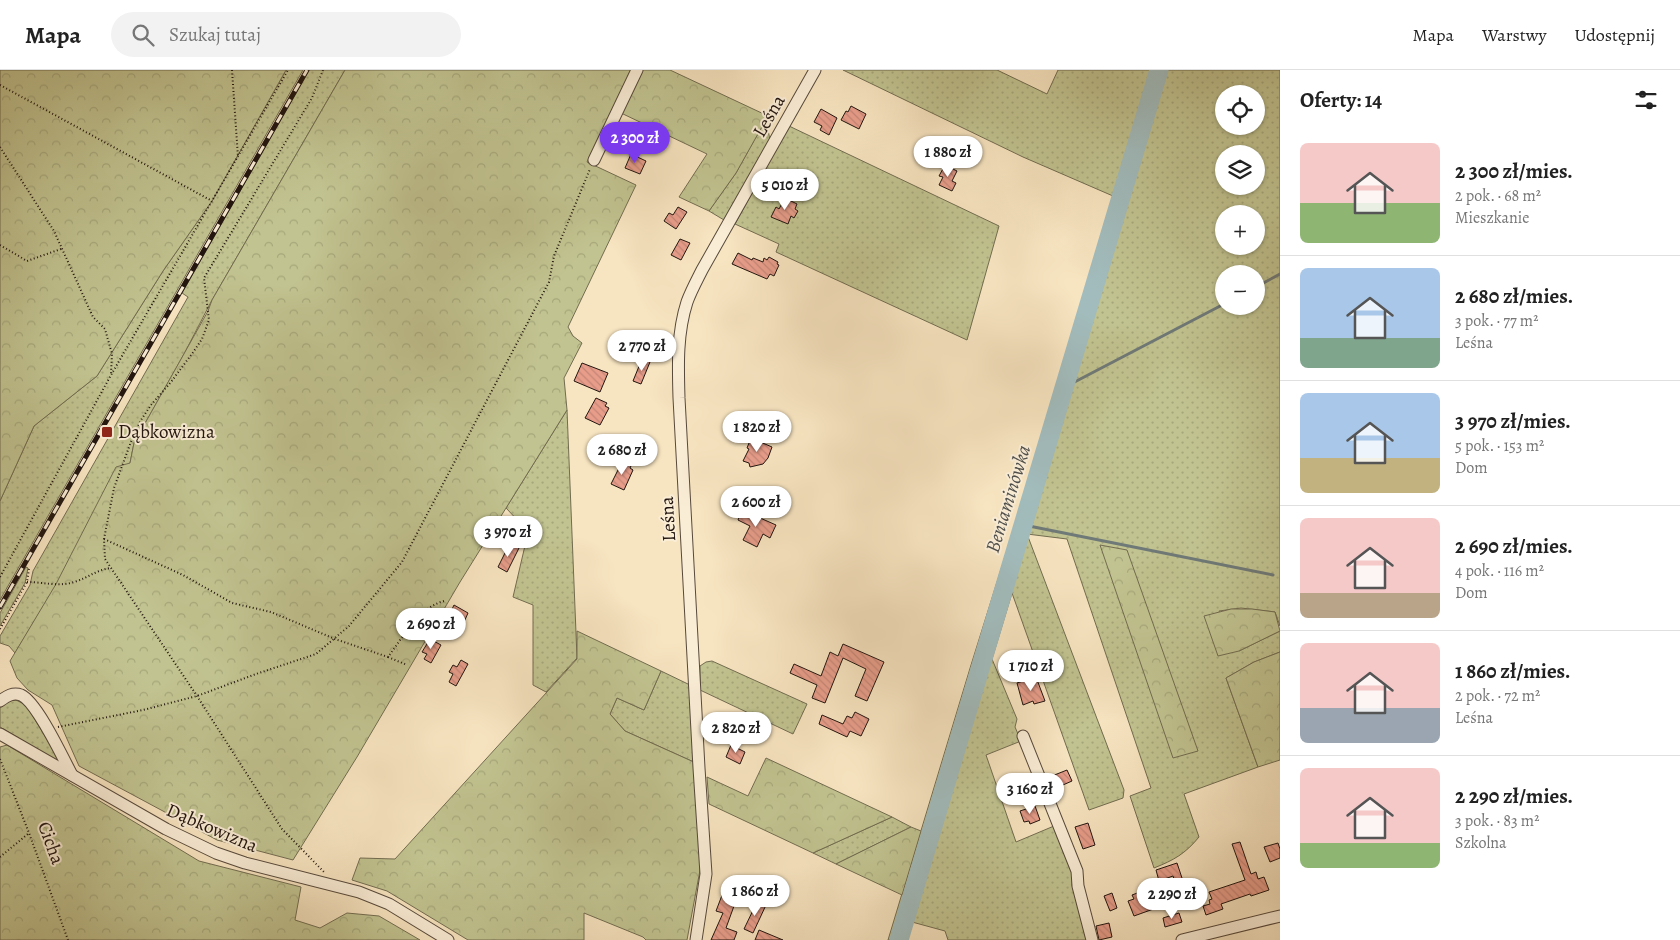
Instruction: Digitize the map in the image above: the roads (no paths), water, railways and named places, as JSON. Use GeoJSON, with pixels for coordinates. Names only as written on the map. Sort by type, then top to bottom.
{"type":"FeatureCollection","features":[{"type":"Feature","properties":{"kind":"street"},"geometry":{"type":"LineString","coordinates":[[594,160],[637,70]]}},
{"type":"Feature","properties":{"kind":"street","name":"Leśna"},"geometry":{"type":"LineString","coordinates":[[696,940],[706,874],[678,390],[677,357],[681,324],[688,301],[702,270],[816,70]]}},
{"type":"Feature","properties":{"kind":"street"},"geometry":{"type":"LineString","coordinates":[[0,701],[9,695],[15,694],[23,696],[36,709],[72,775]]}},
{"type":"Feature","properties":{"kind":"street"},"geometry":{"type":"LineString","coordinates":[[1023,736],[1077,871],[1078,886],[1092,940]]}},
{"type":"Feature","properties":{"kind":"street","name":"Dąbkowizna"},"geometry":{"type":"LineString","coordinates":[[1,737],[166,829],[216,853],[245,863],[359,892],[389,904],[448,940]]}},
{"type":"Feature","properties":{"kind":"street"},"geometry":{"type":"LineString","coordinates":[[1182,940],[1280,916]]}},
{"type":"Feature","properties":{"kind":"waterway","name":"Beniaminówka"},"geometry":{"type":"LineString","coordinates":[[899,940],[1159,70]]}},
{"type":"Feature","properties":{"kind":"waterway"},"geometry":{"type":"LineString","coordinates":[[1265,282],[1280,274]]}},
{"type":"Feature","properties":{"kind":"waterway"},"geometry":{"type":"LineString","coordinates":[[1065,387],[1215,309]]}},
{"type":"Feature","properties":{"kind":"waterway"},"geometry":{"type":"LineString","coordinates":[[1024,525],[1273,575]]}},
{"type":"Feature","properties":{"kind":"railway"},"geometry":{"type":"LineString","coordinates":[[0,607],[307,70]]}},
{"type":"Feature","properties":{"kind":"place","name":"Dąbkowizna"},"geometry":{"type":"Point","coordinates":[107,432]}}]}
